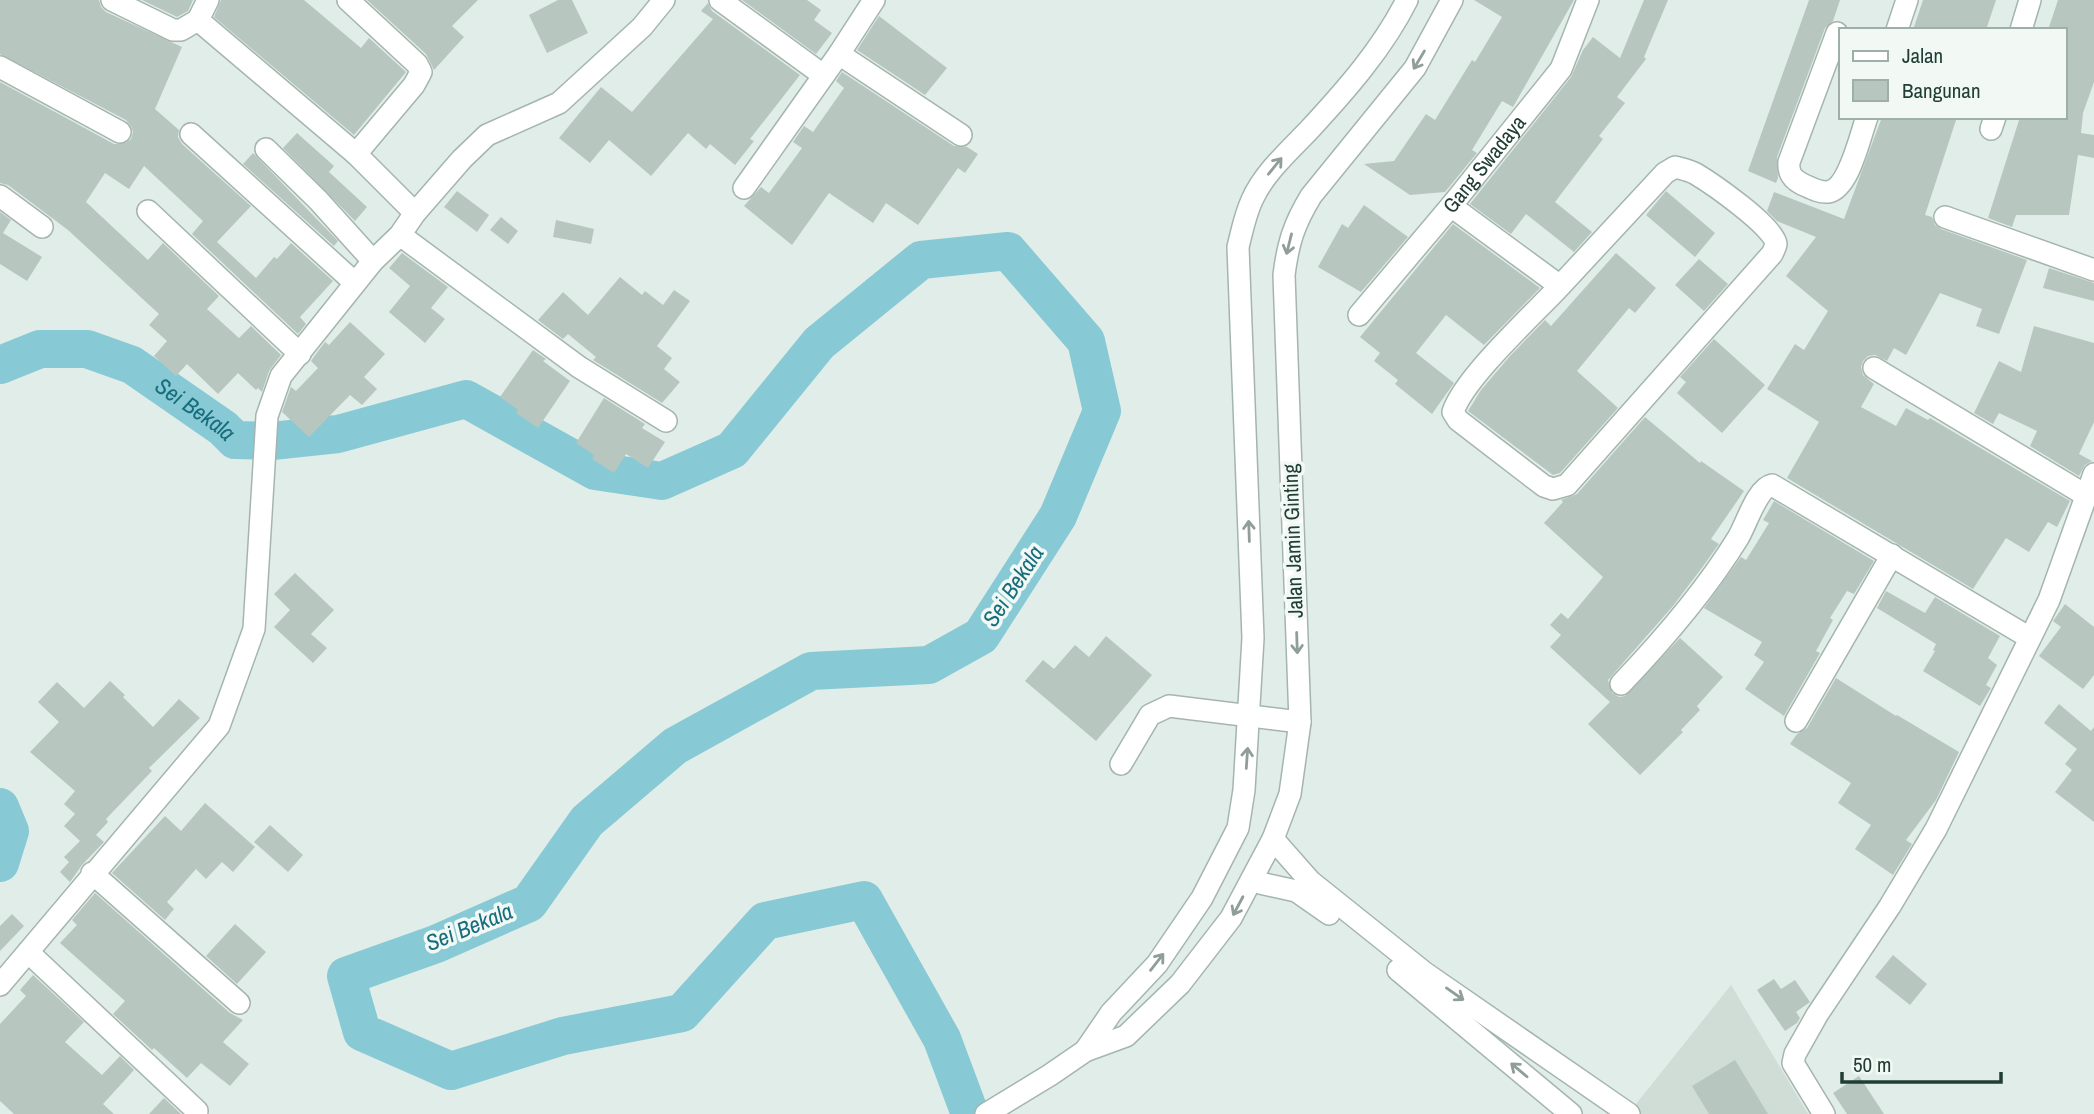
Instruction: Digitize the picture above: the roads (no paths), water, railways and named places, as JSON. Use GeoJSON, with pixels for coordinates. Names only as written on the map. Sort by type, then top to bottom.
{"type":"FeatureCollection","features":[{"type":"Feature","properties":{"kind":"street"},"geometry":{"type":"LineString","coordinates":[[112,0],[173,30],[187,28],[198,20],[208,0]]}},
{"type":"Feature","properties":{"kind":"street"},"geometry":{"type":"LineString","coordinates":[[348,0],[417,64],[421,72],[421,76],[356,154]]}},
{"type":"Feature","properties":{"kind":"street"},"geometry":{"type":"LineString","coordinates":[[0,985],[219,726],[254,629],[267,416],[281,376],[373,261],[400,235],[415,213],[462,159],[487,135],[559,103],[642,27],[664,0]]}},
{"type":"Feature","properties":{"kind":"street"},"geometry":{"type":"LineString","coordinates":[[720,0],[823,75]]}},
{"type":"Feature","properties":{"kind":"street"},"geometry":{"type":"LineString","coordinates":[[744,188],[874,0]]}},
{"type":"Feature","properties":{"kind":"street","name":"Jalan Jamin Ginting"},"geometry":{"type":"LineString","coordinates":[[1085,1051],[1111,1013],[1157,964],[1202,898],[1238,828],[1250,716],[1253,638],[1238,247],[1252,199],[1265,179],[1348,87],[1395,25],[1407,0]]}},
{"type":"Feature","properties":{"kind":"street","name":"Jalan Jamin Ginting"},"geometry":{"type":"LineString","coordinates":[[986,1114],[1085,1051],[1126,1036],[1180,984],[1231,918],[1273,839],[1290,793],[1300,722],[1284,275],[1288,243],[1311,196],[1415,68],[1452,0]]}},
{"type":"Feature","properties":{"kind":"street","name":"Gang Swadaya"},"geometry":{"type":"LineString","coordinates":[[1359,315],[1561,69],[1588,0]]}},
{"type":"Feature","properties":{"kind":"street"},"geometry":{"type":"LineString","coordinates":[[1898,28],[1907,0]]}},
{"type":"Feature","properties":{"kind":"street"},"geometry":{"type":"LineString","coordinates":[[2022,28],[2030,0]]}},
{"type":"Feature","properties":{"kind":"street"},"geometry":{"type":"LineString","coordinates":[[198,20],[356,154],[415,213]]}},
{"type":"Feature","properties":{"kind":"street"},"geometry":{"type":"LineString","coordinates":[[1837,33],[1789,162],[1790,174],[1796,181],[1814,190],[1828,192],[1838,187],[1846,178],[1866,119]]}},
{"type":"Feature","properties":{"kind":"street"},"geometry":{"type":"LineString","coordinates":[[839,54],[961,135]]}},
{"type":"Feature","properties":{"kind":"street"},"geometry":{"type":"LineString","coordinates":[[0,67],[120,132]]}},
{"type":"Feature","properties":{"kind":"street"},"geometry":{"type":"LineString","coordinates":[[191,134],[355,284]]}},
{"type":"Feature","properties":{"kind":"street"},"geometry":{"type":"LineString","coordinates":[[265,149],[318,200],[373,261]]}},
{"type":"Feature","properties":{"kind":"street"},"geometry":{"type":"LineString","coordinates":[[1675,167],[1693,172],[1729,196],[1757,219],[1774,237],[1776,245],[1772,254],[1727,306],[1567,485],[1553,489],[1544,486],[1458,421],[1453,412],[1479,372],[1560,286],[1665,173],[1675,167]]}},
{"type":"Feature","properties":{"kind":"street"},"geometry":{"type":"LineString","coordinates":[[0,196],[42,227]]}},
{"type":"Feature","properties":{"kind":"street"},"geometry":{"type":"LineString","coordinates":[[1451,206],[1560,286]]}},
{"type":"Feature","properties":{"kind":"street"},"geometry":{"type":"LineString","coordinates":[[148,211],[300,354]]}},
{"type":"Feature","properties":{"kind":"street"},"geometry":{"type":"LineString","coordinates":[[1945,217],[2094,270]]}},
{"type":"Feature","properties":{"kind":"street"},"geometry":{"type":"LineString","coordinates":[[400,235],[579,367],[666,421]]}},
{"type":"Feature","properties":{"kind":"street"},"geometry":{"type":"LineString","coordinates":[[1874,368],[2087,496]]}},
{"type":"Feature","properties":{"kind":"street"},"geometry":{"type":"LineString","coordinates":[[1824,1114],[1793,1063],[1795,1054],[1817,1014],[1890,905],[1936,829],[2049,600],[2094,474]]}},
{"type":"Feature","properties":{"kind":"street"},"geometry":{"type":"LineString","coordinates":[[1621,684],[1666,636],[1738,537],[1761,493],[1766,486],[1772,485],[2030,638]]}},
{"type":"Feature","properties":{"kind":"street"},"geometry":{"type":"LineString","coordinates":[[1796,721],[1892,555]]}},
{"type":"Feature","properties":{"kind":"street"},"geometry":{"type":"LineString","coordinates":[[1121,764],[1150,715],[1160,708],[1169,706],[1300,722]]}},
{"type":"Feature","properties":{"kind":"street"},"geometry":{"type":"LineString","coordinates":[[1273,839],[1310,881],[1571,1114]]}},
{"type":"Feature","properties":{"kind":"street"},"geometry":{"type":"LineString","coordinates":[[92,873],[239,1003]]}},
{"type":"Feature","properties":{"kind":"street"},"geometry":{"type":"LineString","coordinates":[[1251,881],[1296,891],[1420,979],[1629,1114]]}},
{"type":"Feature","properties":{"kind":"street"},"geometry":{"type":"LineString","coordinates":[[28,952],[197,1111]]}},
{"type":"Feature","properties":{"kind":"waterway","name":"Sei Bekala"},"geometry":{"type":"LineString","coordinates":[[0,365],[40,349],[87,349],[132,365],[223,428],[235,440],[272,441],[338,434],[466,399],[595,471],[662,481],[732,450],[819,343],[921,260],[1008,251],[1086,341],[1102,411],[1058,516],[981,636],[929,665],[811,671],[675,746],[587,821],[529,903],[436,944],[346,976],[362,1032],[451,1071],[563,1036],[682,1013],[765,921],[864,900],[942,1039],[970,1114]]}},
{"type":"Feature","properties":{"kind":"waterway","name":"Sei Bekala"},"geometry":{"type":"LineString","coordinates":[[0,807],[10,831],[0,863]]}}]}
